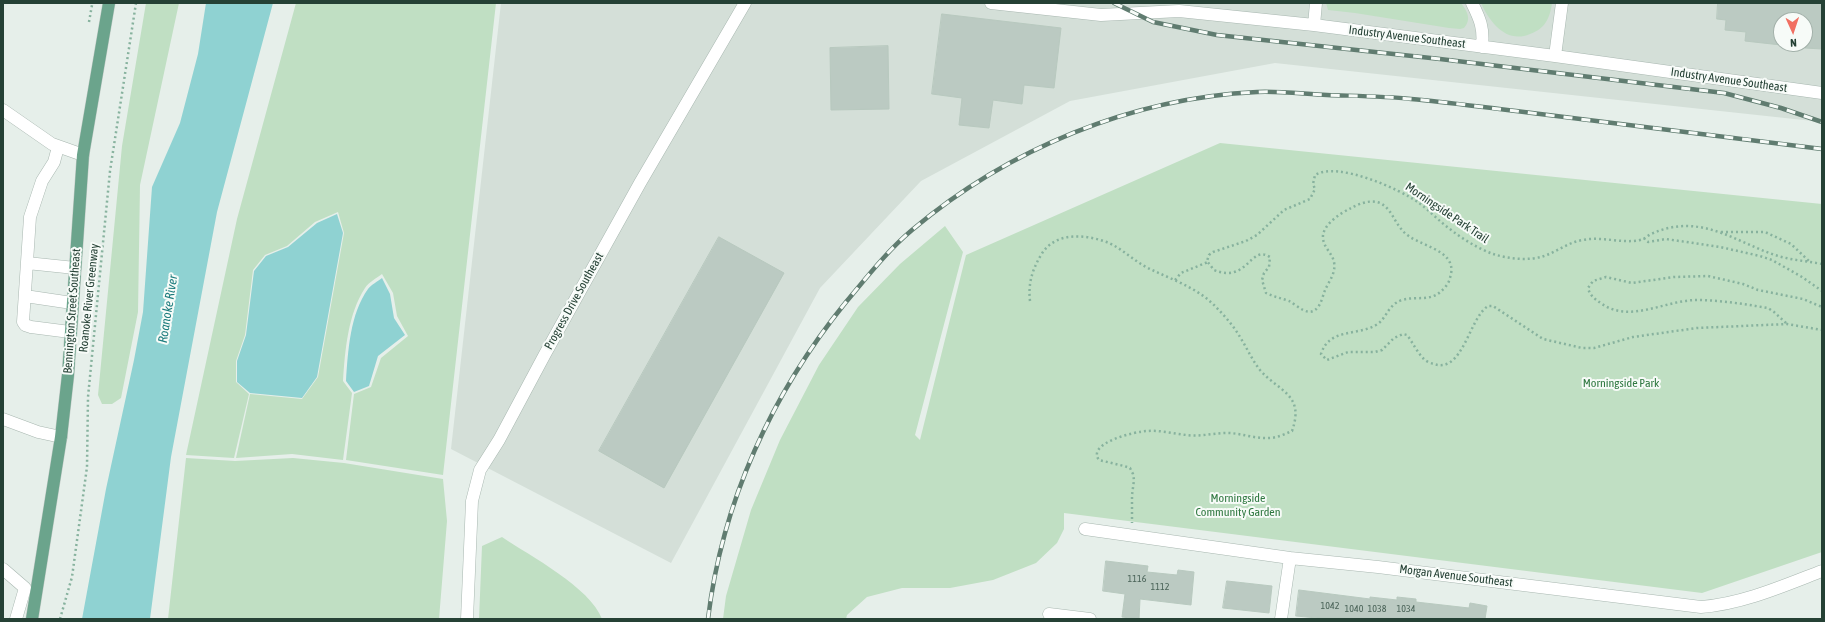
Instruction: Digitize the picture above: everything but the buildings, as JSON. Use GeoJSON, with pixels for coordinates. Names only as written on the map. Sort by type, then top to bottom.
{"type":"FeatureCollection","features":[{"type":"Feature","properties":{"kind":"main road","name":"Bennington Street Southeast"},"geometry":{"type":"LineString","coordinates":[[32,619],[61,437],[83,155],[110,3]]}},
{"type":"Feature","properties":{"kind":"street","name":"Progress Drive Southeast"},"geometry":{"type":"LineString","coordinates":[[467,619],[472,501],[480,470],[499,440],[640,182],[745,3]]}},
{"type":"Feature","properties":{"kind":"street","name":"Industry Avenue Southeast"},"geometry":{"type":"LineString","coordinates":[[991,3],[1101,15],[1149,8],[1179,11],[1555,56],[1822,93]]}},
{"type":"Feature","properties":{"kind":"street"},"geometry":{"type":"LineString","coordinates":[[1314,26],[1316,3]]}},
{"type":"Feature","properties":{"kind":"street"},"geometry":{"type":"LineString","coordinates":[[1472,3],[1484,33],[1482,47]]}},
{"type":"Feature","properties":{"kind":"street"},"geometry":{"type":"LineString","coordinates":[[1555,56],[1562,3]]}},
{"type":"Feature","properties":{"kind":"street"},"geometry":{"type":"LineString","coordinates":[[3,110],[58,147],[83,155]]}},
{"type":"Feature","properties":{"kind":"street"},"geometry":{"type":"LineString","coordinates":[[58,147],[54,162],[42,181],[30,217],[23,322],[25,325],[38,329],[70,332]]}},
{"type":"Feature","properties":{"kind":"street"},"geometry":{"type":"LineString","coordinates":[[27,263],[75,268]]}},
{"type":"Feature","properties":{"kind":"street"},"geometry":{"type":"LineString","coordinates":[[24,296],[72,303]]}},
{"type":"Feature","properties":{"kind":"street"},"geometry":{"type":"LineString","coordinates":[[3,418],[38,432],[61,437]]}},
{"type":"Feature","properties":{"kind":"street","name":"Morgan Avenue Southeast"},"geometry":{"type":"LineString","coordinates":[[1085,529],[1290,558],[1378,567],[1701,613],[1822,571]]}},
{"type":"Feature","properties":{"kind":"street"},"geometry":{"type":"LineString","coordinates":[[1281,619],[1290,558]]}},
{"type":"Feature","properties":{"kind":"street"},"geometry":{"type":"LineString","coordinates":[[3,569],[25,588],[16,619]]}},
{"type":"Feature","properties":{"kind":"street"},"geometry":{"type":"LineString","coordinates":[[1049,614],[1090,619]]}},
{"type":"Feature","properties":{"kind":"path","name":"Roanoke River Greenway"},"geometry":{"type":"LineString","coordinates":[[60,619],[72,577],[87,467],[88,398],[110,171],[136,3]]}},
{"type":"Feature","properties":{"kind":"path"},"geometry":{"type":"LineString","coordinates":[[89,22],[92,5]]}},
{"type":"Feature","properties":{"kind":"path","name":"Morningside Park Trail"},"geometry":{"type":"LineString","coordinates":[[1208,262],[1209,255],[1213,252],[1246,241],[1257,235],[1284,210],[1310,199],[1314,193],[1313,179],[1315,175],[1320,172],[1332,170],[1356,175],[1390,187],[1419,202],[1440,221],[1468,242],[1494,254],[1505,257],[1518,258],[1544,256],[1571,243],[1584,239],[1611,238],[1636,240],[1672,227],[1687,226],[1717,232],[1775,255],[1822,264]]}},
{"type":"Feature","properties":{"kind":"path"},"geometry":{"type":"LineString","coordinates":[[1175,280],[1180,273],[1208,262],[1214,270],[1230,274],[1243,269],[1257,255],[1266,254],[1270,257],[1270,261],[1262,280],[1266,293],[1279,299],[1289,301],[1301,310],[1314,311],[1318,308],[1321,302],[1334,268],[1334,261],[1324,243],[1325,230],[1329,223],[1347,210],[1370,202],[1378,203],[1385,207],[1403,232],[1416,241],[1445,255],[1452,270],[1447,285],[1440,292],[1423,299],[1404,300],[1391,307],[1385,313],[1381,322],[1375,326],[1335,337],[1323,348],[1321,354],[1327,360],[1348,352],[1375,352],[1382,350],[1394,338],[1403,334],[1407,336],[1423,359],[1438,366],[1444,365],[1455,359],[1480,313],[1488,306],[1493,306],[1543,339],[1582,348],[1594,348],[1663,332],[1697,328],[1787,324],[1822,330]]}},
{"type":"Feature","properties":{"kind":"path"},"geometry":{"type":"LineString","coordinates":[[1717,232],[1765,232],[1791,244],[1811,262]]}},
{"type":"Feature","properties":{"kind":"path"},"geometry":{"type":"LineString","coordinates":[[1030,301],[1032,274],[1038,261],[1043,251],[1061,238],[1080,236],[1109,244],[1124,252],[1137,262],[1188,286],[1212,303],[1228,320],[1261,370],[1293,400],[1295,409],[1294,426],[1292,431],[1270,438],[1228,433],[1189,436],[1166,431],[1146,431],[1106,442],[1100,446],[1096,451],[1096,457],[1099,460],[1130,468],[1133,474],[1133,512],[1131,536]]}},
{"type":"Feature","properties":{"kind":"path","name":"Morningside Park Trail"},"geometry":{"type":"LineString","coordinates":[[1644,238],[1648,242],[1666,239],[1720,247],[1760,256],[1772,260],[1802,277],[1822,291]]}},
{"type":"Feature","properties":{"kind":"path"},"geometry":{"type":"LineString","coordinates":[[1787,324],[1768,308],[1723,301],[1692,300],[1663,304],[1636,312],[1622,311],[1605,306],[1590,294],[1588,288],[1593,281],[1606,278],[1632,283],[1674,277],[1708,276],[1743,284],[1758,290],[1804,299],[1822,307]]}},
{"type":"Feature","properties":{"kind":"shaded area"},"geometry":{"type":"Polygon","coordinates":[[[501,3],[1822,3],[1822,122],[1275,63],[1070,101],[921,181],[820,288],[671,563],[451,449],[501,3]]]}},
{"type":"Feature","properties":{"kind":"green space"},"geometry":{"type":"Polygon","coordinates":[[[146,3],[179,3],[140,185],[138,312],[121,398],[112,404],[102,404],[98,395],[122,146],[146,3]]]}},
{"type":"Feature","properties":{"kind":"green space"},"geometry":{"type":"Polygon","coordinates":[[[296,3],[496,3],[443,475],[346,460],[354,394],[371,387],[381,358],[408,336],[397,316],[393,293],[382,274],[365,288],[359,298],[348,333],[343,381],[352,393],[343,460],[292,454],[236,458],[250,394],[302,399],[318,377],[344,233],[338,212],[315,222],[287,246],[265,255],[253,270],[245,335],[236,361],[236,382],[249,394],[234,458],[186,455],[237,219],[296,3]]]}},
{"type":"Feature","properties":{"kind":"green space"},"geometry":{"type":"Polygon","coordinates":[[[1326,3],[1461,3],[1467,12],[1468,21],[1464,28],[1449,28],[1328,10],[1326,3]]]}},
{"type":"Feature","properties":{"kind":"green space"},"geometry":{"type":"Polygon","coordinates":[[[1481,3],[1552,3],[1550,13],[1543,26],[1530,34],[1514,36],[1500,30],[1494,24],[1481,3]]]}},
{"type":"Feature","properties":{"kind":"green space","name":"Morningside Park"},"geometry":{"type":"Polygon","coordinates":[[[1220,143],[1822,204],[1822,552],[1702,593],[1064,513],[1064,529],[1057,543],[1036,563],[993,580],[950,588],[902,588],[867,597],[847,615],[846,619],[723,619],[726,596],[751,510],[780,440],[819,365],[858,307],[900,264],[945,226],[963,252],[915,435],[920,440],[966,255],[1220,143]]]}},
{"type":"Feature","properties":{"kind":"green space"},"geometry":{"type":"Polygon","coordinates":[[[186,458],[235,461],[293,458],[344,463],[443,479],[447,521],[439,619],[168,619],[186,458]]]}},
{"type":"Feature","properties":{"kind":"green space"},"geometry":{"type":"Polygon","coordinates":[[[502,537],[558,573],[572,584],[585,595],[595,607],[602,619],[479,619],[482,546],[502,537]]]}},
{"type":"Feature","properties":{"kind":"water","name":"Roanoke River"},"geometry":{"type":"Polygon","coordinates":[[[206,3],[273,3],[217,212],[171,457],[150,619],[82,619],[106,489],[143,312],[152,187],[180,123],[198,54],[206,3]]]}},
{"type":"Feature","properties":{"kind":"water"},"geometry":{"type":"Polygon","coordinates":[[[337,214],[343,233],[317,377],[302,398],[250,393],[237,382],[237,361],[246,335],[254,271],[266,256],[288,247],[317,223],[337,214]]]}},
{"type":"Feature","properties":{"kind":"water"},"geometry":{"type":"Polygon","coordinates":[[[382,278],[390,294],[394,318],[405,335],[378,356],[369,386],[354,392],[346,381],[351,333],[357,310],[362,299],[368,289],[382,278]]]}},
{"type":"Feature","properties":{"kind":"railway"},"geometry":{"type":"LineString","coordinates":[[1114,3],[1153,22],[1217,35],[1440,59],[1724,93],[1781,108],[1822,122]]}},
{"type":"Feature","properties":{"kind":"railway"},"geometry":{"type":"LineString","coordinates":[[708,619],[715,576],[725,533],[738,491],[754,451],[774,411],[795,373],[819,337],[878,264],[912,230],[949,201],[989,175],[1030,152],[1073,133],[1118,117],[1163,105],[1210,96],[1274,92],[1390,97],[1822,149]]}},
{"type":"Feature","properties":{"kind":"park label","name":"Morningside Community Garden"},"geometry":{"type":"Point","coordinates":[1238,505]}}]}
